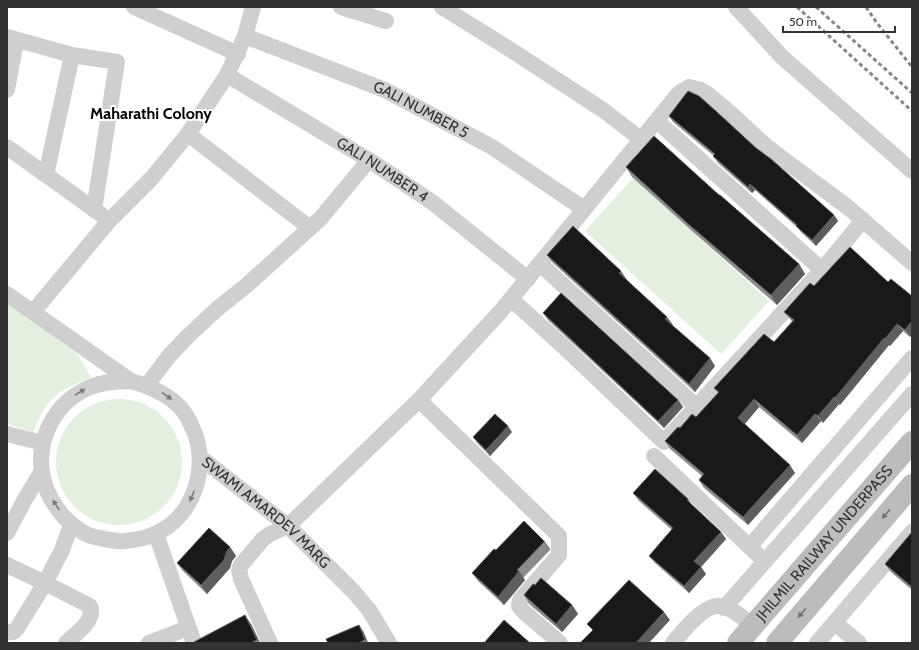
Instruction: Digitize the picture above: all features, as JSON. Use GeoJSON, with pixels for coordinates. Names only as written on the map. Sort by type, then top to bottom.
{"type":"FeatureCollection","features":[{"type":"Feature","properties":{"kind":"main road","name":"JHILMIL RAILWAY UNDERPASS"},"geometry":{"type":"LineString","coordinates":[[738,643],[912,442]]}},
{"type":"Feature","properties":{"kind":"main road","name":"JHILMIL RAILWAY UNDERPASS"},"geometry":{"type":"LineString","coordinates":[[777,643],[912,485]]}},
{"type":"Feature","properties":{"kind":"street"},"geometry":{"type":"LineString","coordinates":[[134,7],[238,54]]}},
{"type":"Feature","properties":{"kind":"street"},"geometry":{"type":"LineString","coordinates":[[33,312],[109,221],[151,179],[188,134],[227,75],[238,54],[253,7]]}},
{"type":"Feature","properties":{"kind":"street"},"geometry":{"type":"LineString","coordinates":[[341,7],[386,21]]}},
{"type":"Feature","properties":{"kind":"street"},"geometry":{"type":"LineString","coordinates":[[442,7],[603,110],[642,140]]}},
{"type":"Feature","properties":{"kind":"street"},"geometry":{"type":"LineString","coordinates":[[736,7],[782,57],[912,171]]}},
{"type":"Feature","properties":{"kind":"street","name":"GALI NUMBER 5"},"geometry":{"type":"LineString","coordinates":[[245,36],[385,90],[492,147],[584,209]]}},
{"type":"Feature","properties":{"kind":"street"},"geometry":{"type":"LineString","coordinates":[[7,90],[11,39],[72,55],[118,62],[94,210]]}},
{"type":"Feature","properties":{"kind":"street"},"geometry":{"type":"LineString","coordinates":[[46,175],[72,55]]}},
{"type":"Feature","properties":{"kind":"street","name":"GALI NUMBER 4"},"geometry":{"type":"LineString","coordinates":[[227,75],[370,160],[432,202],[528,279]]}},
{"type":"Feature","properties":{"kind":"street"},"geometry":{"type":"LineString","coordinates":[[270,643],[241,579],[239,570],[241,565],[263,539],[270,534],[288,526],[419,400],[511,299],[679,93],[689,87],[701,90],[728,111],[767,147],[862,220],[912,263]]}},
{"type":"Feature","properties":{"kind":"street"},"geometry":{"type":"LineString","coordinates":[[657,121],[822,270]]}},
{"type":"Feature","properties":{"kind":"street"},"geometry":{"type":"LineString","coordinates":[[188,134],[310,228]]}},
{"type":"Feature","properties":{"kind":"street"},"geometry":{"type":"LineString","coordinates":[[7,147],[109,221]]}},
{"type":"Feature","properties":{"kind":"street"},"geometry":{"type":"LineString","coordinates":[[146,385],[187,336],[247,285],[320,219],[370,160]]}},
{"type":"Feature","properties":{"kind":"street"},"geometry":{"type":"LineString","coordinates":[[511,299],[664,442],[822,270],[862,220]]}},
{"type":"Feature","properties":{"kind":"street"},"geometry":{"type":"LineString","coordinates":[[540,264],[696,406]]}},
{"type":"Feature","properties":{"kind":"street","name":"SWAMI AMARDEV MARG"},"geometry":{"type":"LineString","coordinates":[[7,294],[131,381],[146,385],[161,392],[174,401],[189,420],[197,436],[201,458],[288,526],[354,592],[369,610],[389,643]]}},
{"type":"Feature","properties":{"kind":"street"},"geometry":{"type":"LineString","coordinates":[[750,546],[912,358]]}},
{"type":"Feature","properties":{"kind":"street"},"geometry":{"type":"LineString","coordinates":[[131,381],[102,383],[85,389],[72,397],[61,407],[50,424],[43,443],[42,471],[44,484],[55,506],[71,525],[93,537],[124,541],[156,534],[177,518],[189,503],[199,477],[201,458]]}},
{"type":"Feature","properties":{"kind":"street"},"geometry":{"type":"LineString","coordinates":[[724,608],[912,394]]}},
{"type":"Feature","properties":{"kind":"street"},"geometry":{"type":"LineString","coordinates":[[419,400],[560,536],[559,555],[520,600],[519,606],[560,643]]}},
{"type":"Feature","properties":{"kind":"street"},"geometry":{"type":"LineString","coordinates":[[7,434],[43,443]]}},
{"type":"Feature","properties":{"kind":"street"},"geometry":{"type":"LineString","coordinates":[[654,456],[766,562]]}},
{"type":"Feature","properties":{"kind":"street"},"geometry":{"type":"LineString","coordinates":[[7,533],[42,471]]}},
{"type":"Feature","properties":{"kind":"street"},"geometry":{"type":"LineString","coordinates":[[7,632],[11,633],[15,631],[45,583],[62,550],[71,525]]}},
{"type":"Feature","properties":{"kind":"street"},"geometry":{"type":"LineString","coordinates":[[817,643],[912,532]]}},
{"type":"Feature","properties":{"kind":"street"},"geometry":{"type":"LineString","coordinates":[[149,643],[191,636],[156,534]]}},
{"type":"Feature","properties":{"kind":"street"},"geometry":{"type":"LineString","coordinates":[[7,565],[90,606],[92,611],[85,625],[66,643]]}},
{"type":"Feature","properties":{"kind":"street"},"geometry":{"type":"LineString","coordinates":[[673,643],[698,616],[711,608],[720,606],[731,611],[753,626]]}},
{"type":"Feature","properties":{"kind":"street"},"geometry":{"type":"LineString","coordinates":[[835,623],[859,643]]}},
{"type":"Feature","properties":{"kind":"green space"},"geometry":{"type":"Polygon","coordinates":[[[633,178],[769,301],[721,354],[585,231],[633,178]]]}},
{"type":"Feature","properties":{"kind":"green space"},"geometry":{"type":"Polygon","coordinates":[[[7,301],[77,354],[91,377],[70,386],[56,395],[43,410],[33,432],[7,424],[7,301]]]}},
{"type":"Feature","properties":{"kind":"green space"},"geometry":{"type":"Polygon","coordinates":[[[119,399],[143,404],[154,410],[167,422],[177,438],[182,462],[177,486],[171,497],[159,510],[143,520],[119,525],[95,520],[84,514],[71,502],[61,486],[56,462],[61,438],[67,427],[79,414],[95,404],[119,399]]]}},
{"type":"Feature","properties":{"kind":"building"},"geometry":{"type":"Polygon","coordinates":[[[688,91],[699,96],[756,148],[771,159],[834,215],[812,240],[750,184],[748,187],[713,156],[715,154],[669,116],[688,91]]]}},
{"type":"Feature","properties":{"kind":"building"},"geometry":{"type":"Polygon","coordinates":[[[654,136],[719,195],[799,264],[771,295],[686,222],[626,167],[654,136]]]}},
{"type":"Feature","properties":{"kind":"building"},"geometry":{"type":"Polygon","coordinates":[[[573,226],[621,271],[619,273],[667,317],[665,319],[710,358],[689,384],[547,255],[573,226]]]}},
{"type":"Feature","properties":{"kind":"building"},"geometry":{"type":"Polygon","coordinates":[[[850,247],[888,282],[891,279],[912,296],[912,321],[905,330],[897,324],[835,398],[834,397],[818,416],[815,414],[797,435],[754,399],[738,418],[790,465],[743,517],[699,480],[704,474],[665,441],[678,427],[680,428],[692,414],[696,417],[719,392],[714,388],[764,334],[774,342],[794,320],[784,312],[810,283],[814,286],[850,247]]]}},
{"type":"Feature","properties":{"kind":"building"},"geometry":{"type":"Polygon","coordinates":[[[561,293],[678,400],[658,421],[543,313],[561,293]]]}},
{"type":"Feature","properties":{"kind":"building"},"geometry":{"type":"Polygon","coordinates":[[[495,414],[508,426],[486,450],[473,437],[495,414]]]}},
{"type":"Feature","properties":{"kind":"building"},"geometry":{"type":"Polygon","coordinates":[[[655,469],[721,532],[694,561],[701,567],[684,586],[649,556],[673,528],[633,493],[655,469]]]}},
{"type":"Feature","properties":{"kind":"building"},"geometry":{"type":"Polygon","coordinates":[[[524,521],[544,542],[517,570],[519,571],[498,597],[472,573],[494,549],[496,550],[524,521]]]}},
{"type":"Feature","properties":{"kind":"building"},"geometry":{"type":"Polygon","coordinates":[[[209,528],[230,547],[224,560],[201,585],[177,563],[209,528]]]}},
{"type":"Feature","properties":{"kind":"building"},"geometry":{"type":"Polygon","coordinates":[[[912,532],[912,587],[885,564],[912,532]]]}},
{"type":"Feature","properties":{"kind":"building"},"geometry":{"type":"Polygon","coordinates":[[[541,578],[572,605],[556,624],[524,595],[533,584],[535,585],[541,578]]]}},
{"type":"Feature","properties":{"kind":"building"},"geometry":{"type":"Polygon","coordinates":[[[629,580],[664,612],[636,643],[580,643],[593,630],[587,624],[629,580]]]}},
{"type":"Feature","properties":{"kind":"building"},"geometry":{"type":"Polygon","coordinates":[[[245,615],[257,640],[251,643],[194,642],[245,615]]]}},
{"type":"Feature","properties":{"kind":"building"},"geometry":{"type":"Polygon","coordinates":[[[504,620],[530,643],[484,643],[504,620]]]}},
{"type":"Feature","properties":{"kind":"building"},"geometry":{"type":"Polygon","coordinates":[[[359,625],[365,640],[358,643],[328,643],[326,639],[359,625]]]}},
{"type":"Feature","properties":{"kind":"railway"},"geometry":{"type":"LineString","coordinates":[[797,7],[912,111]]}},
{"type":"Feature","properties":{"kind":"railway"},"geometry":{"type":"LineString","coordinates":[[816,7],[912,93]]}},
{"type":"Feature","properties":{"kind":"railway"},"geometry":{"type":"LineString","coordinates":[[866,7],[912,67]]}},
{"type":"Feature","properties":{"kind":"district","name":"Maharathi Colony"},"geometry":{"type":"Point","coordinates":[151,113]}}]}
